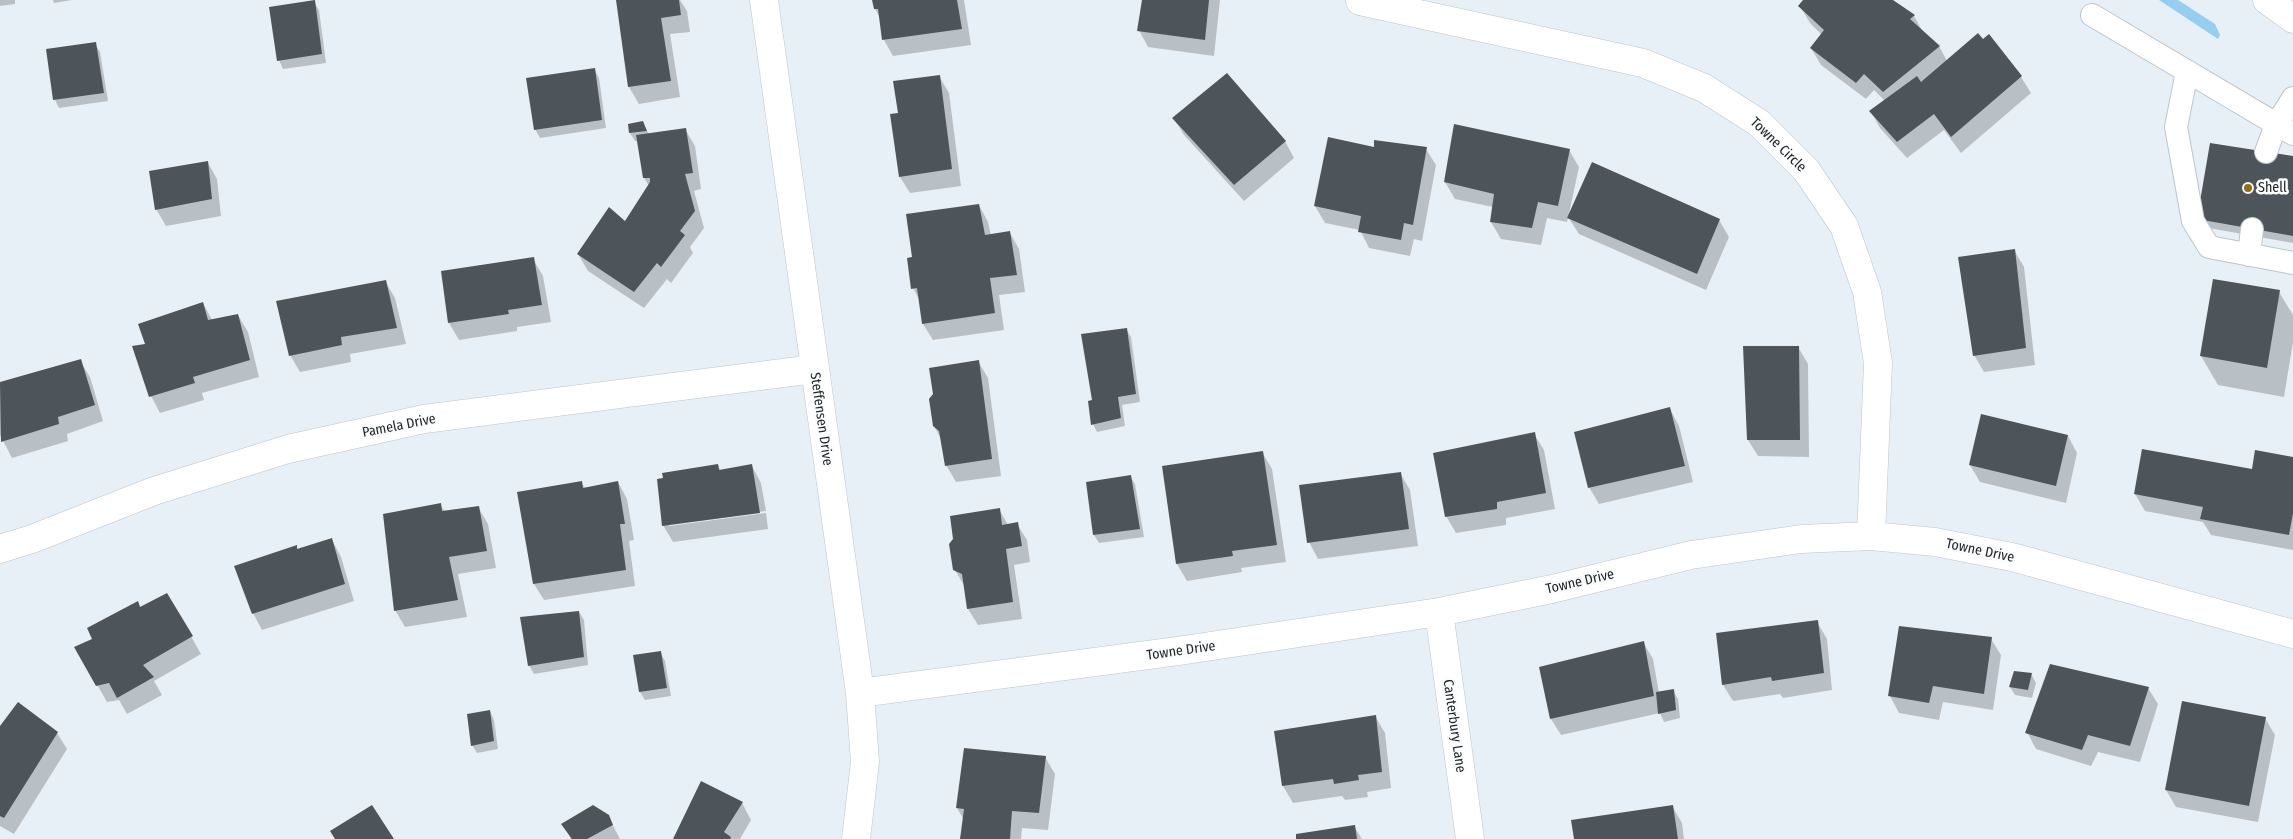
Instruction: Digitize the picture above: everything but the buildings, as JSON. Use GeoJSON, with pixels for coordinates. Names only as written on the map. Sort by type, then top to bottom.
{"type":"FeatureCollection","features":[{"type":"Feature","properties":{"kind":"street","name":"Steffensen Drive"},"geometry":{"type":"LineString","coordinates":[[764,0],[860,694],[865,762],[856,839]]}},
{"type":"Feature","properties":{"kind":"street"},"geometry":{"type":"LineString","coordinates":[[2267,0],[2293,20]]}},
{"type":"Feature","properties":{"kind":"street","name":"Towne Circle"},"geometry":{"type":"LineString","coordinates":[[1360,1],[1643,63],[1704,88],[1759,123],[1806,170],[1844,226],[1867,292],[1878,363],[1872,536]]}},
{"type":"Feature","properties":{"kind":"street","name":"Pamela Drive"},"geometry":{"type":"LineString","coordinates":[[0,549],[32,539],[154,491],[307,445],[424,419],[814,369]]}},
{"type":"Feature","properties":{"kind":"street","name":"Towne Drive"},"geometry":{"type":"LineString","coordinates":[[860,694],[1178,652],[1439,612],[1552,589],[1691,555],[1801,539],[1872,536],[1935,542],[2012,557],[2293,634]]}},
{"type":"Feature","properties":{"kind":"street","name":"Canterbury Lane"},"geometry":{"type":"LineString","coordinates":[[1439,612],[1470,839]]}},
{"type":"Feature","properties":{"kind":"lane"},"geometry":{"type":"LineString","coordinates":[[2092,15],[2285,130]]}},
{"type":"Feature","properties":{"kind":"lane"},"geometry":{"type":"LineString","coordinates":[[2187,72],[2176,127],[2192,221],[2209,247],[2293,263]]}},
{"type":"Feature","properties":{"kind":"lane"},"geometry":{"type":"LineString","coordinates":[[2266,152],[2285,130],[2293,98]]}},
{"type":"Feature","properties":{"kind":"lane"},"geometry":{"type":"LineString","coordinates":[[2249,255],[2252,229]]}},
{"type":"Feature","properties":{"kind":"shaded area"},"geometry":{"type":"Polygon","coordinates":[[[2159,0],[2178,0],[2215,24],[2220,35],[2218,39],[2159,0]]]}},
{"type":"Feature","properties":{"kind":"place","name":"Shell"},"geometry":{"type":"Point","coordinates":[2248,188]}}]}
